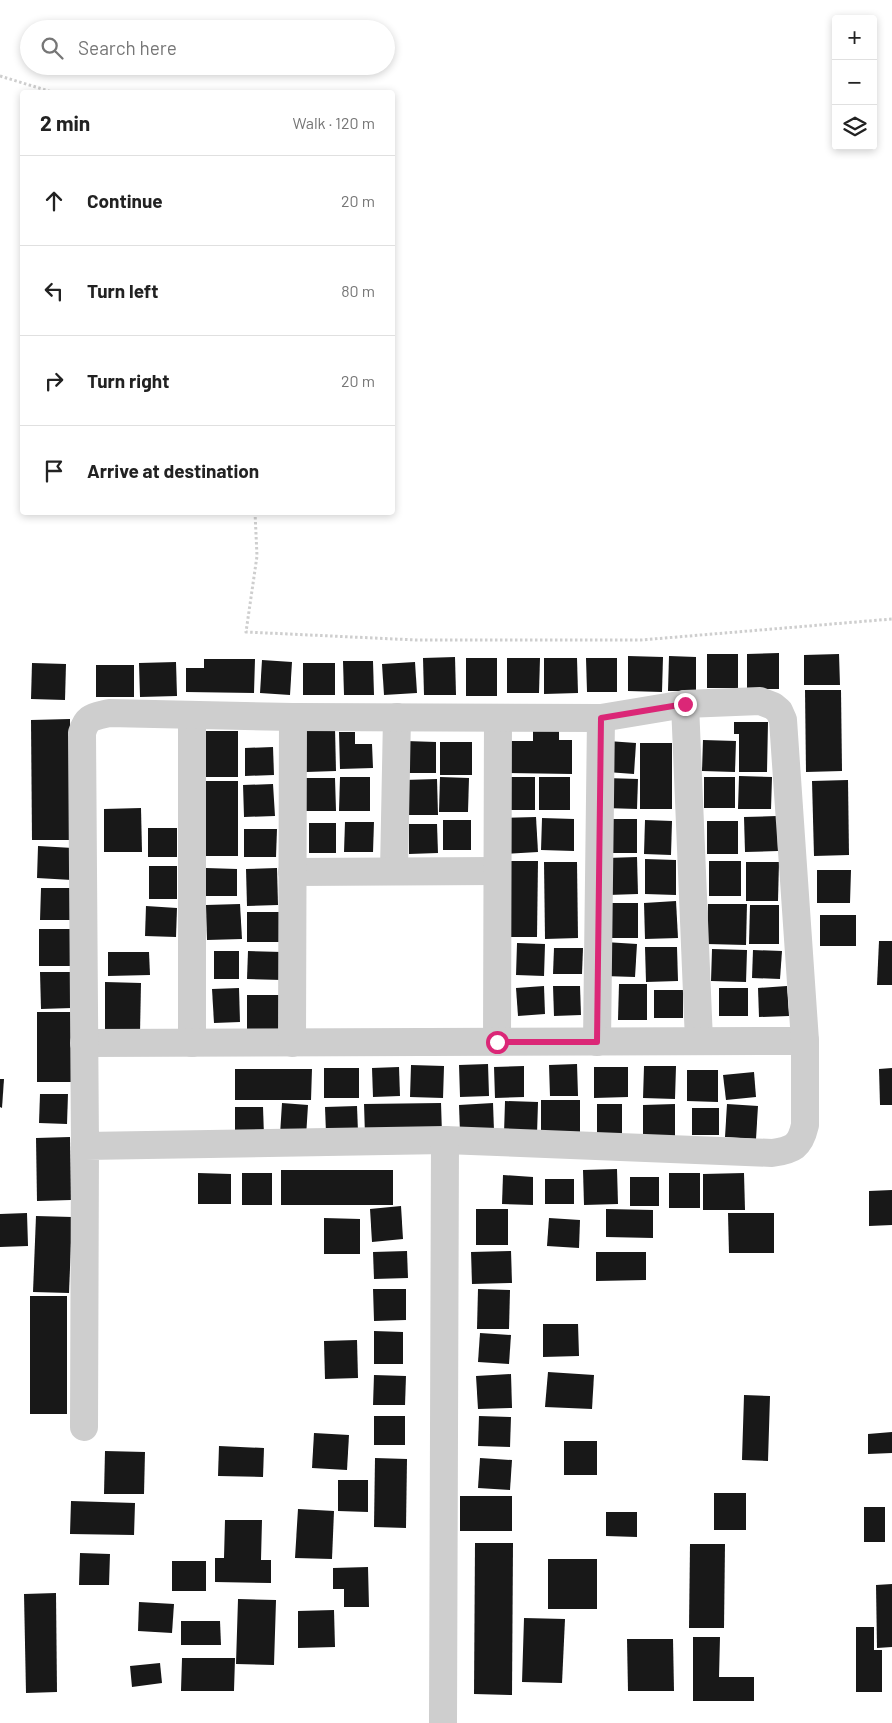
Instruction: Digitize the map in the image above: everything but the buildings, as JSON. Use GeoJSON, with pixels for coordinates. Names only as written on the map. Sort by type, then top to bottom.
{"type":"FeatureCollection","features":[{"type":"Feature","properties":{"kind":"street"},"geometry":{"type":"LineString","coordinates":[[84,1427],[85,1146],[82,733],[85,724],[91,717],[110,713],[293,717],[601,718],[685,704],[760,701],[773,706],[779,712],[783,720],[805,1041],[805,1125],[802,1137],[796,1146],[785,1151],[772,1153],[445,1140],[85,1146]]}},
{"type":"Feature","properties":{"kind":"street"},"geometry":{"type":"LineString","coordinates":[[685,704],[699,1041]]}},
{"type":"Feature","properties":{"kind":"street"},"geometry":{"type":"LineString","coordinates":[[192,715],[192,1043]]}},
{"type":"Feature","properties":{"kind":"street"},"geometry":{"type":"LineString","coordinates":[[292,1043],[293,717]]}},
{"type":"Feature","properties":{"kind":"street"},"geometry":{"type":"LineString","coordinates":[[394,871],[398,717]]}},
{"type":"Feature","properties":{"kind":"street"},"geometry":{"type":"LineString","coordinates":[[497,1042],[498,718]]}},
{"type":"Feature","properties":{"kind":"street"},"geometry":{"type":"LineString","coordinates":[[597,1042],[601,718]]}},
{"type":"Feature","properties":{"kind":"street"},"geometry":{"type":"LineString","coordinates":[[292,872],[497,871]]}},
{"type":"Feature","properties":{"kind":"street"},"geometry":{"type":"LineString","coordinates":[[84,1044],[805,1041]]}},
{"type":"Feature","properties":{"kind":"street"},"geometry":{"type":"LineString","coordinates":[[443,1723],[445,1140]]}},
{"type":"Feature","properties":{"kind":"path"},"geometry":{"type":"LineString","coordinates":[[0,76],[46,90]]}},
{"type":"Feature","properties":{"kind":"path"},"geometry":{"type":"LineString","coordinates":[[255,515],[257,556],[246,632],[416,640],[641,640],[892,619]]}},
{"type":"Feature","properties":{"kind":"route"},"geometry":{"type":"LineString","coordinates":[[497,1042],[597,1042],[601,718],[685,704]]}}]}
